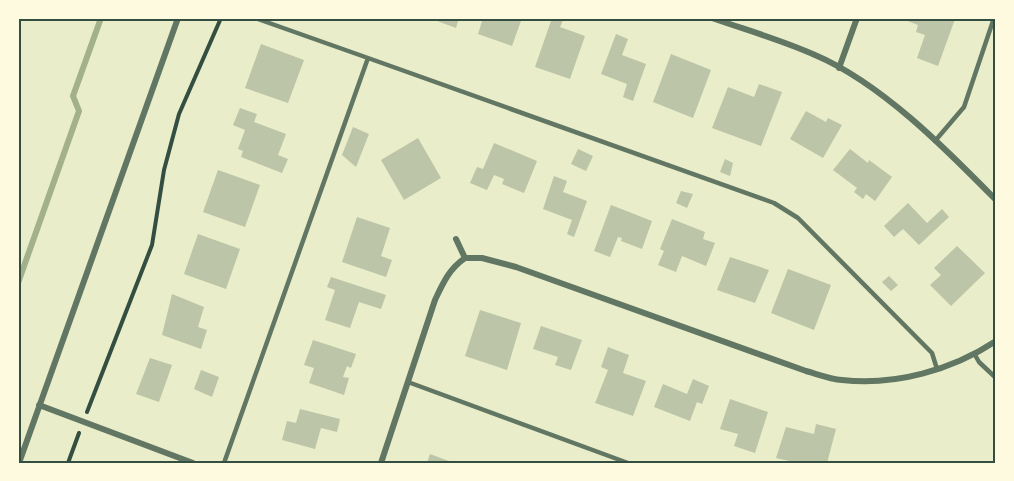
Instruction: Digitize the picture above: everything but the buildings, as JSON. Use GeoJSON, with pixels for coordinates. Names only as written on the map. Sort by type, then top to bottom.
{"type":"FeatureCollection","features":[{"type":"Feature","properties":{"kind":"street"},"geometry":{"type":"LineString","coordinates":[[19,463],[178,18]]}},
{"type":"Feature","properties":{"kind":"street"},"geometry":{"type":"LineString","coordinates":[[712,18],[816,55],[869,84],[935,141],[996,200]]}},
{"type":"Feature","properties":{"kind":"street"},"geometry":{"type":"LineString","coordinates":[[839,68],[856,18]]}},
{"type":"Feature","properties":{"kind":"street"},"geometry":{"type":"LineString","coordinates":[[456,239],[465,258]]}},
{"type":"Feature","properties":{"kind":"street"},"geometry":{"type":"LineString","coordinates":[[381,463],[435,300],[445,277],[465,258],[482,258],[516,267],[806,371],[841,380],[879,381],[925,373],[975,355],[996,341]]}},
{"type":"Feature","properties":{"kind":"street"},"geometry":{"type":"LineString","coordinates":[[39,405],[193,463]]}},
{"type":"Feature","properties":{"kind":"lane"},"geometry":{"type":"LineString","coordinates":[[255,18],[774,203],[798,218],[932,353],[937,369]]}},
{"type":"Feature","properties":{"kind":"lane"},"geometry":{"type":"LineString","coordinates":[[935,141],[964,107],[994,18]]}},
{"type":"Feature","properties":{"kind":"lane"},"geometry":{"type":"LineString","coordinates":[[991,26],[996,30]]}},
{"type":"Feature","properties":{"kind":"lane"},"geometry":{"type":"LineString","coordinates":[[224,463],[368,58]]}},
{"type":"Feature","properties":{"kind":"lane"},"geometry":{"type":"LineString","coordinates":[[975,355],[996,378]]}},
{"type":"Feature","properties":{"kind":"lane"},"geometry":{"type":"LineString","coordinates":[[408,382],[628,463]]}},
{"type":"Feature","properties":{"kind":"path"},"geometry":{"type":"LineString","coordinates":[[68,463],[152,245],[164,170],[179,114],[221,18]]}},
{"type":"Feature","properties":{"kind":"waterway"},"geometry":{"type":"LineString","coordinates":[[18,283],[79,111],[73,96],[101,18]]}}]}
